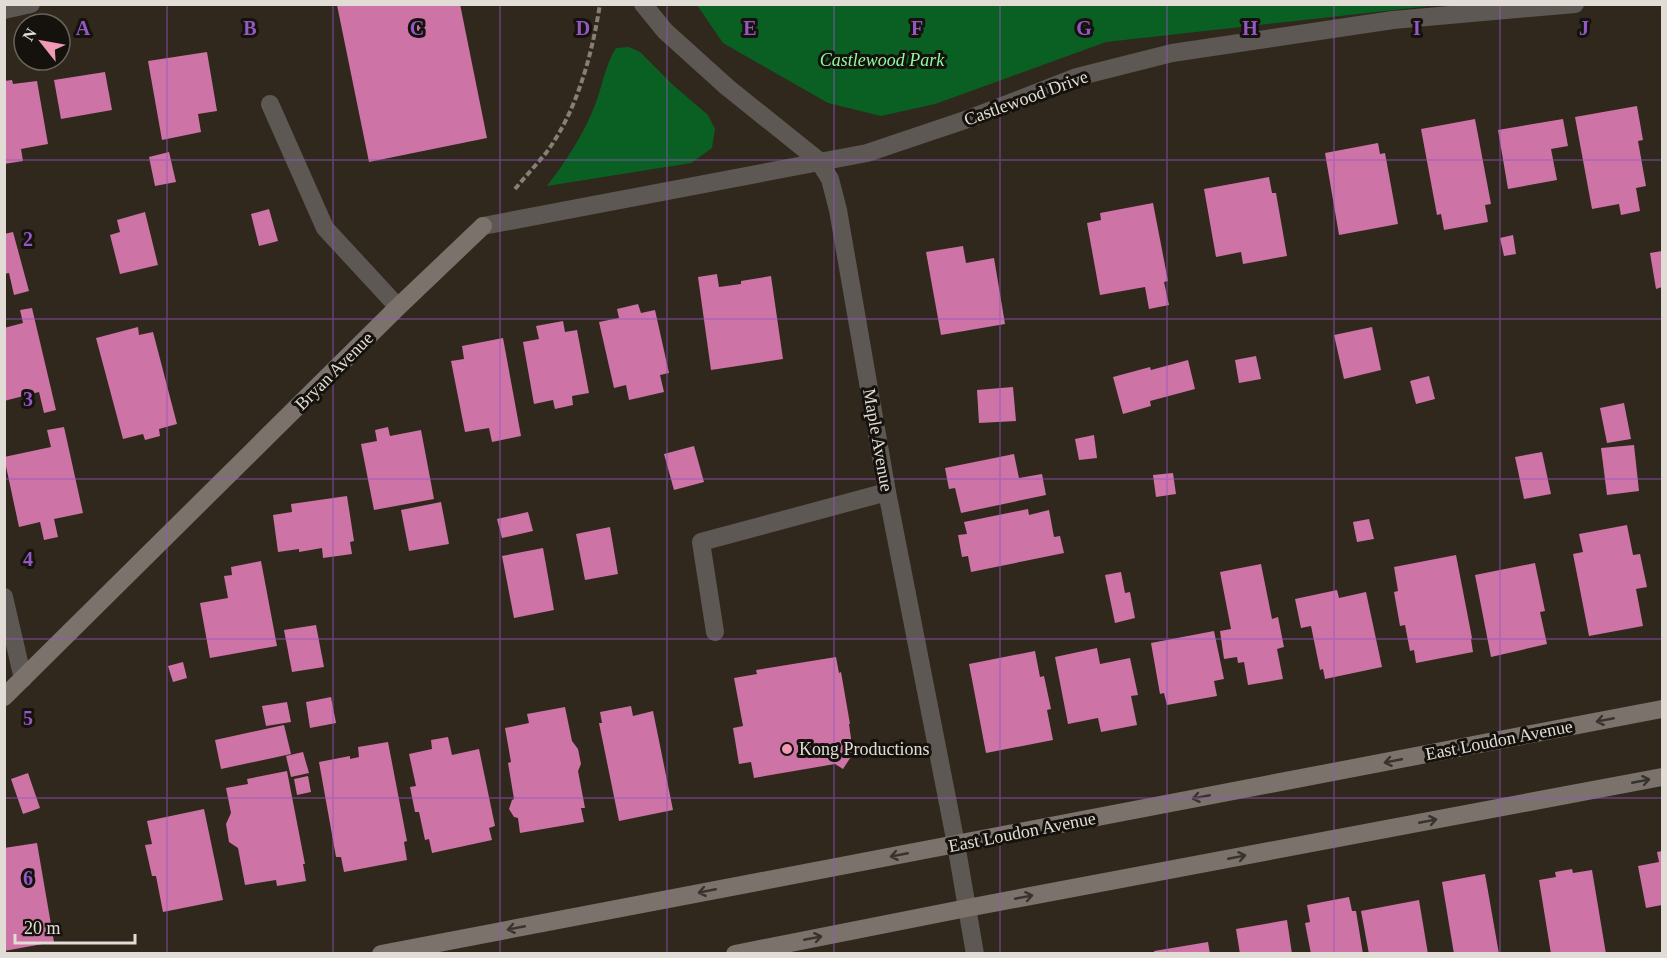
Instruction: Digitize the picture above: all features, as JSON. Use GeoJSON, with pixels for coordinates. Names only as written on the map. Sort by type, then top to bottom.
{"type":"FeatureCollection","features":[{"type":"Feature","properties":{"kind":"main road","name":"Bryan Avenue"},"geometry":{"type":"LineString","coordinates":[[4,697],[398,307],[483,226]]}},
{"type":"Feature","properties":{"kind":"main road","name":"East Loudon Avenue"},"geometry":{"type":"LineString","coordinates":[[381,954],[1662,709]]}},
{"type":"Feature","properties":{"kind":"main road"},"geometry":{"type":"LineString","coordinates":[[735,954],[1662,777]]}},
{"type":"Feature","properties":{"kind":"street"},"geometry":{"type":"LineString","coordinates":[[4,10],[31,4]]}},
{"type":"Feature","properties":{"kind":"street","name":"Maple Avenue"},"geometry":{"type":"LineString","coordinates":[[643,4],[665,31],[727,87],[818,160],[830,179],[838,210],[887,492],[956,844],[975,954]]}},
{"type":"Feature","properties":{"kind":"street","name":"Castlewood Drive"},"geometry":{"type":"LineString","coordinates":[[483,226],[818,160],[867,153],[971,118],[1077,77],[1172,53],[1393,20],[1575,4]]}},
{"type":"Feature","properties":{"kind":"street"},"geometry":{"type":"LineString","coordinates":[[270,104],[325,228],[398,307]]}},
{"type":"Feature","properties":{"kind":"street"},"geometry":{"type":"LineString","coordinates":[[715,632],[700,542],[887,492]]}},
{"type":"Feature","properties":{"kind":"street"},"geometry":{"type":"LineString","coordinates":[[4,597],[23,679]]}},
{"type":"Feature","properties":{"kind":"path"},"geometry":{"type":"LineString","coordinates":[[483,226],[547,152],[570,110],[586,68],[600,4]]}},
{"type":"Feature","properties":{"kind":"green space","name":"Castlewood Park"},"geometry":{"type":"Polygon","coordinates":[[[697,5],[1439,5],[1106,42],[935,104],[881,116],[828,103],[723,43],[697,5]]]}},
{"type":"Feature","properties":{"kind":"green space"},"geometry":{"type":"Polygon","coordinates":[[[629,47],[640,52],[674,86],[708,115],[715,129],[712,148],[691,163],[547,186],[568,157],[591,116],[616,48],[629,47]]]}},
{"type":"Feature","properties":{"kind":"building"},"geometry":{"type":"Polygon","coordinates":[[[460,4],[487,138],[369,162],[337,5],[460,4]]]}},
{"type":"Feature","properties":{"kind":"building"},"geometry":{"type":"Polygon","coordinates":[[[207,52],[217,111],[198,114],[201,132],[162,140],[148,61],[207,52]]]}},
{"type":"Feature","properties":{"kind":"building"},"geometry":{"type":"Polygon","coordinates":[[[105,72],[112,110],[61,119],[54,80],[105,72]]]}},
{"type":"Feature","properties":{"kind":"building"},"geometry":{"type":"Polygon","coordinates":[[[12,80],[13,84],[37,81],[48,144],[21,149],[23,161],[4,164],[4,81],[12,80]]]}},
{"type":"Feature","properties":{"kind":"building"},"geometry":{"type":"Polygon","coordinates":[[[1637,106],[1643,140],[1638,141],[1646,186],[1636,188],[1640,211],[1621,215],[1619,204],[1592,209],[1575,117],[1637,106]]]}},
{"type":"Feature","properties":{"kind":"building"},"geometry":{"type":"Polygon","coordinates":[[[1475,119],[1491,204],[1485,205],[1488,222],[1444,230],[1441,214],[1437,215],[1421,129],[1475,119]]]}},
{"type":"Feature","properties":{"kind":"building"},"geometry":{"type":"Polygon","coordinates":[[[1563,119],[1568,146],[1551,149],[1557,180],[1508,189],[1498,130],[1563,119]]]}},
{"type":"Feature","properties":{"kind":"building"},"geometry":{"type":"Polygon","coordinates":[[[1378,143],[1380,154],[1385,153],[1398,224],[1339,235],[1325,153],[1378,143]]]}},
{"type":"Feature","properties":{"kind":"building"},"geometry":{"type":"Polygon","coordinates":[[[169,152],[176,182],[155,186],[149,157],[169,152]]]}},
{"type":"Feature","properties":{"kind":"building"},"geometry":{"type":"Polygon","coordinates":[[[1269,177],[1272,193],[1276,193],[1287,256],[1243,264],[1241,252],[1216,257],[1204,189],[1269,177]]]}},
{"type":"Feature","properties":{"kind":"building"},"geometry":{"type":"Polygon","coordinates":[[[1153,203],[1168,281],[1164,282],[1169,305],[1149,309],[1145,287],[1100,295],[1087,223],[1101,220],[1100,213],[1153,203]]]}},
{"type":"Feature","properties":{"kind":"building"},"geometry":{"type":"Polygon","coordinates":[[[269,209],[278,241],[259,246],[251,214],[269,209]]]}},
{"type":"Feature","properties":{"kind":"building"},"geometry":{"type":"Polygon","coordinates":[[[145,212],[158,265],[120,274],[110,235],[120,232],[117,220],[145,212]]]}},
{"type":"Feature","properties":{"kind":"building"},"geometry":{"type":"Polygon","coordinates":[[[13,232],[29,291],[14,295],[9,273],[4,274],[4,234],[13,232]]]}},
{"type":"Feature","properties":{"kind":"building"},"geometry":{"type":"Polygon","coordinates":[[[1513,235],[1516,254],[1504,256],[1500,238],[1513,235]]]}},
{"type":"Feature","properties":{"kind":"building"},"geometry":{"type":"Polygon","coordinates":[[[963,246],[966,263],[994,258],[1005,324],[941,335],[926,252],[963,246]]]}},
{"type":"Feature","properties":{"kind":"building"},"geometry":{"type":"Polygon","coordinates":[[[1662,251],[1662,287],[1656,289],[1650,253],[1662,251]]]}},
{"type":"Feature","properties":{"kind":"building"},"geometry":{"type":"Polygon","coordinates":[[[717,274],[719,287],[771,276],[783,359],[711,370],[698,277],[717,274]]]}},
{"type":"Feature","properties":{"kind":"building"},"geometry":{"type":"Polygon","coordinates":[[[638,304],[641,313],[655,310],[669,373],[660,375],[664,392],[629,400],[626,385],[614,388],[599,322],[619,318],[617,309],[638,304]]]}},
{"type":"Feature","properties":{"kind":"building"},"geometry":{"type":"Polygon","coordinates":[[[32,308],[56,410],[44,413],[39,392],[4,401],[4,328],[23,323],[20,310],[32,308]]]}},
{"type":"Feature","properties":{"kind":"building"},"geometry":{"type":"Polygon","coordinates":[[[563,321],[565,332],[577,330],[589,393],[572,396],[573,405],[555,409],[553,400],[534,404],[523,342],[539,339],[536,326],[563,321]]]}},
{"type":"Feature","properties":{"kind":"building"},"geometry":{"type":"Polygon","coordinates":[[[138,327],[139,335],[153,332],[177,424],[159,429],[160,436],[145,440],[143,434],[123,439],[96,338],[138,327]]]}},
{"type":"Feature","properties":{"kind":"building"},"geometry":{"type":"Polygon","coordinates":[[[1372,327],[1381,370],[1344,379],[1334,335],[1372,327]]]}},
{"type":"Feature","properties":{"kind":"building"},"geometry":{"type":"Polygon","coordinates":[[[503,338],[521,436],[492,442],[489,428],[465,432],[451,361],[464,359],[462,346],[503,338]]]}},
{"type":"Feature","properties":{"kind":"building"},"geometry":{"type":"Polygon","coordinates":[[[1256,356],[1261,379],[1239,383],[1235,360],[1256,356]]]}},
{"type":"Feature","properties":{"kind":"building"},"geometry":{"type":"Polygon","coordinates":[[[1188,360],[1195,389],[1150,401],[1151,406],[1123,414],[1113,377],[1188,360]]]}},
{"type":"Feature","properties":{"kind":"building"},"geometry":{"type":"Polygon","coordinates":[[[1429,376],[1435,399],[1416,404],[1410,381],[1429,376]]]}},
{"type":"Feature","properties":{"kind":"building"},"geometry":{"type":"Polygon","coordinates":[[[1013,387],[1016,421],[979,423],[977,390],[1013,387]]]}},
{"type":"Feature","properties":{"kind":"building"},"geometry":{"type":"Polygon","coordinates":[[[1624,403],[1631,439],[1607,443],[1600,408],[1624,403]]]}},
{"type":"Feature","properties":{"kind":"building"},"geometry":{"type":"Polygon","coordinates":[[[64,427],[83,513],[54,519],[58,537],[44,540],[40,522],[19,527],[4,457],[51,447],[47,430],[64,427]]]}},
{"type":"Feature","properties":{"kind":"building"},"geometry":{"type":"Polygon","coordinates":[[[388,427],[390,436],[421,430],[434,499],[374,510],[361,444],[377,441],[375,430],[388,427]]]}},
{"type":"Feature","properties":{"kind":"building"},"geometry":{"type":"Polygon","coordinates":[[[1094,435],[1097,458],[1079,460],[1075,439],[1094,435]]]}},
{"type":"Feature","properties":{"kind":"building"},"geometry":{"type":"Polygon","coordinates":[[[1634,445],[1639,491],[1607,495],[1601,448],[1634,445]]]}},
{"type":"Feature","properties":{"kind":"building"},"geometry":{"type":"Polygon","coordinates":[[[694,446],[704,482],[674,490],[664,454],[694,446]]]}},
{"type":"Feature","properties":{"kind":"building"},"geometry":{"type":"Polygon","coordinates":[[[1542,452],[1551,494],[1524,499],[1515,457],[1542,452]]]}},
{"type":"Feature","properties":{"kind":"building"},"geometry":{"type":"Polygon","coordinates":[[[1014,454],[1019,478],[1042,474],[1046,495],[961,513],[955,488],[949,489],[945,468],[1014,454]]]}},
{"type":"Feature","properties":{"kind":"building"},"geometry":{"type":"Polygon","coordinates":[[[1173,473],[1176,494],[1156,497],[1153,475],[1173,473]]]}},
{"type":"Feature","properties":{"kind":"building"},"geometry":{"type":"Polygon","coordinates":[[[347,496],[354,541],[350,542],[352,554],[323,558],[322,548],[299,552],[299,549],[278,552],[273,515],[292,512],[291,504],[347,496]]]}},
{"type":"Feature","properties":{"kind":"building"},"geometry":{"type":"Polygon","coordinates":[[[441,502],[449,544],[409,551],[401,510],[441,502]]]}},
{"type":"Feature","properties":{"kind":"building"},"geometry":{"type":"Polygon","coordinates":[[[1028,509],[1029,515],[1049,510],[1054,537],[1060,536],[1064,553],[971,572],[968,556],[962,557],[958,535],[967,534],[964,522],[1028,509]]]}},
{"type":"Feature","properties":{"kind":"building"},"geometry":{"type":"Polygon","coordinates":[[[528,512],[533,531],[502,538],[497,519],[528,512]]]}},
{"type":"Feature","properties":{"kind":"building"},"geometry":{"type":"Polygon","coordinates":[[[1369,519],[1374,539],[1357,542],[1353,522],[1369,519]]]}},
{"type":"Feature","properties":{"kind":"building"},"geometry":{"type":"Polygon","coordinates":[[[1627,525],[1633,555],[1640,554],[1647,587],[1636,589],[1643,626],[1589,636],[1573,554],[1583,552],[1579,534],[1627,525]]]}},
{"type":"Feature","properties":{"kind":"building"},"geometry":{"type":"Polygon","coordinates":[[[610,527],[618,574],[585,580],[576,534],[610,527]]]}},
{"type":"Feature","properties":{"kind":"building"},"geometry":{"type":"Polygon","coordinates":[[[543,548],[554,610],[514,618],[502,556],[543,548]]]}},
{"type":"Feature","properties":{"kind":"building"},"geometry":{"type":"Polygon","coordinates":[[[1456,555],[1473,652],[1416,663],[1414,650],[1410,651],[1405,625],[1400,626],[1394,592],[1398,591],[1394,567],[1456,555]]]}},
{"type":"Feature","properties":{"kind":"building"},"geometry":{"type":"Polygon","coordinates":[[[261,561],[277,646],[210,658],[200,603],[228,598],[224,576],[232,575],[231,567],[261,561]]]}},
{"type":"Feature","properties":{"kind":"building"},"geometry":{"type":"Polygon","coordinates":[[[1535,563],[1545,611],[1540,612],[1547,644],[1491,657],[1475,575],[1535,563]]]}},
{"type":"Feature","properties":{"kind":"building"},"geometry":{"type":"Polygon","coordinates":[[[1261,564],[1272,619],[1278,617],[1284,647],[1277,649],[1283,679],[1248,685],[1244,662],[1238,663],[1237,657],[1224,659],[1220,631],[1231,629],[1220,572],[1261,564]]]}},
{"type":"Feature","properties":{"kind":"building"},"geometry":{"type":"Polygon","coordinates":[[[1121,572],[1125,593],[1130,592],[1135,618],[1115,623],[1105,575],[1121,572]]]}},
{"type":"Feature","properties":{"kind":"building"},"geometry":{"type":"Polygon","coordinates":[[[1337,590],[1339,598],[1366,592],[1382,667],[1325,679],[1323,669],[1320,670],[1311,626],[1301,628],[1295,599],[1337,590]]]}},
{"type":"Feature","properties":{"kind":"building"},"geometry":{"type":"Polygon","coordinates":[[[316,625],[324,667],[292,672],[284,630],[316,625]]]}},
{"type":"Feature","properties":{"kind":"building"},"geometry":{"type":"Polygon","coordinates":[[[1214,631],[1224,679],[1214,681],[1217,696],[1167,705],[1164,693],[1160,694],[1151,643],[1214,631]]]}},
{"type":"Feature","properties":{"kind":"building"},"geometry":{"type":"Polygon","coordinates":[[[1097,648],[1100,664],[1130,658],[1138,695],[1131,696],[1137,725],[1101,732],[1098,718],[1068,724],[1055,657],[1097,648]]]}},
{"type":"Feature","properties":{"kind":"building"},"geometry":{"type":"Polygon","coordinates":[[[1035,651],[1040,677],[1044,676],[1051,709],[1047,710],[1053,740],[986,753],[969,664],[1035,651]]]}},
{"type":"Feature","properties":{"kind":"building"},"geometry":{"type":"Polygon","coordinates":[[[836,657],[839,673],[841,672],[852,746],[856,749],[843,769],[835,764],[754,778],[751,762],[739,764],[733,728],[743,726],[734,678],[757,674],[756,670],[836,657]]]}},
{"type":"Feature","properties":{"kind":"building"},"geometry":{"type":"Polygon","coordinates":[[[183,662],[187,678],[173,682],[168,666],[183,662]]]}},
{"type":"Feature","properties":{"kind":"building"},"geometry":{"type":"Polygon","coordinates":[[[331,697],[336,723],[310,728],[306,702],[331,697]]]}},
{"type":"Feature","properties":{"kind":"building"},"geometry":{"type":"Polygon","coordinates":[[[287,702],[291,722],[266,726],[262,706],[287,702]]]}},
{"type":"Feature","properties":{"kind":"building"},"geometry":{"type":"Polygon","coordinates":[[[631,706],[633,716],[653,711],[673,810],[619,821],[599,723],[602,723],[600,712],[631,706]]]}},
{"type":"Feature","properties":{"kind":"building"},"geometry":{"type":"Polygon","coordinates":[[[565,707],[572,741],[578,749],[581,764],[578,771],[585,808],[581,808],[584,822],[520,833],[518,818],[514,817],[509,809],[514,799],[505,728],[529,723],[527,714],[565,707]]]}},
{"type":"Feature","properties":{"kind":"building"},"geometry":{"type":"Polygon","coordinates":[[[284,725],[291,754],[221,769],[215,740],[284,725]]]}},
{"type":"Feature","properties":{"kind":"building"},"geometry":{"type":"Polygon","coordinates":[[[448,737],[452,755],[479,749],[495,826],[489,828],[492,840],[432,853],[429,839],[425,840],[419,812],[415,812],[410,787],[416,786],[409,754],[432,749],[431,740],[448,737]]]}},
{"type":"Feature","properties":{"kind":"building"},"geometry":{"type":"Polygon","coordinates":[[[388,742],[407,841],[404,842],[407,860],[344,872],[341,857],[336,857],[319,762],[350,756],[350,759],[359,757],[358,747],[388,742]]]}},
{"type":"Feature","properties":{"kind":"building"},"geometry":{"type":"Polygon","coordinates":[[[303,752],[309,773],[291,777],[286,756],[303,752]]]}},
{"type":"Feature","properties":{"kind":"building"},"geometry":{"type":"Polygon","coordinates":[[[287,771],[305,864],[303,864],[306,881],[277,886],[276,880],[245,885],[238,848],[229,842],[226,824],[231,813],[226,788],[248,784],[247,779],[287,771]]]}},
{"type":"Feature","properties":{"kind":"building"},"geometry":{"type":"Polygon","coordinates":[[[28,773],[40,808],[23,814],[11,779],[28,773]]]}},
{"type":"Feature","properties":{"kind":"building"},"geometry":{"type":"Polygon","coordinates":[[[308,776],[311,792],[297,795],[294,779],[308,776]]]}},
{"type":"Feature","properties":{"kind":"building"},"geometry":{"type":"Polygon","coordinates":[[[204,809],[223,900],[163,912],[156,876],[152,876],[145,845],[152,844],[147,821],[204,809]]]}},
{"type":"Feature","properties":{"kind":"building"},"geometry":{"type":"Polygon","coordinates":[[[37,843],[54,942],[4,951],[4,848],[37,843]]]}},
{"type":"Feature","properties":{"kind":"building"},"geometry":{"type":"Polygon","coordinates":[[[1662,851],[1662,905],[1646,908],[1638,866],[1659,862],[1657,852],[1662,851]]]}},
{"type":"Feature","properties":{"kind":"building"},"geometry":{"type":"Polygon","coordinates":[[[1572,869],[1573,873],[1592,870],[1606,954],[1551,954],[1539,880],[1556,877],[1555,872],[1572,869]]]}},
{"type":"Feature","properties":{"kind":"building"},"geometry":{"type":"Polygon","coordinates":[[[1485,874],[1499,954],[1454,954],[1442,882],[1485,874]]]}},
{"type":"Feature","properties":{"kind":"building"},"geometry":{"type":"Polygon","coordinates":[[[1349,897],[1352,911],[1356,911],[1363,954],[1311,954],[1305,923],[1310,922],[1307,905],[1349,897]]]}},
{"type":"Feature","properties":{"kind":"building"},"geometry":{"type":"Polygon","coordinates":[[[1419,900],[1428,954],[1369,954],[1361,911],[1419,900]]]}},
{"type":"Feature","properties":{"kind":"building"},"geometry":{"type":"Polygon","coordinates":[[[1287,920],[1292,954],[1240,954],[1236,929],[1287,920]]]}},
{"type":"Feature","properties":{"kind":"building"},"geometry":{"type":"Polygon","coordinates":[[[1208,942],[1210,954],[1155,954],[1154,951],[1208,942]]]}},
{"type":"Feature","properties":{"kind":"place","name":"Kong Productions"},"geometry":{"type":"Point","coordinates":[787,749]}}]}
